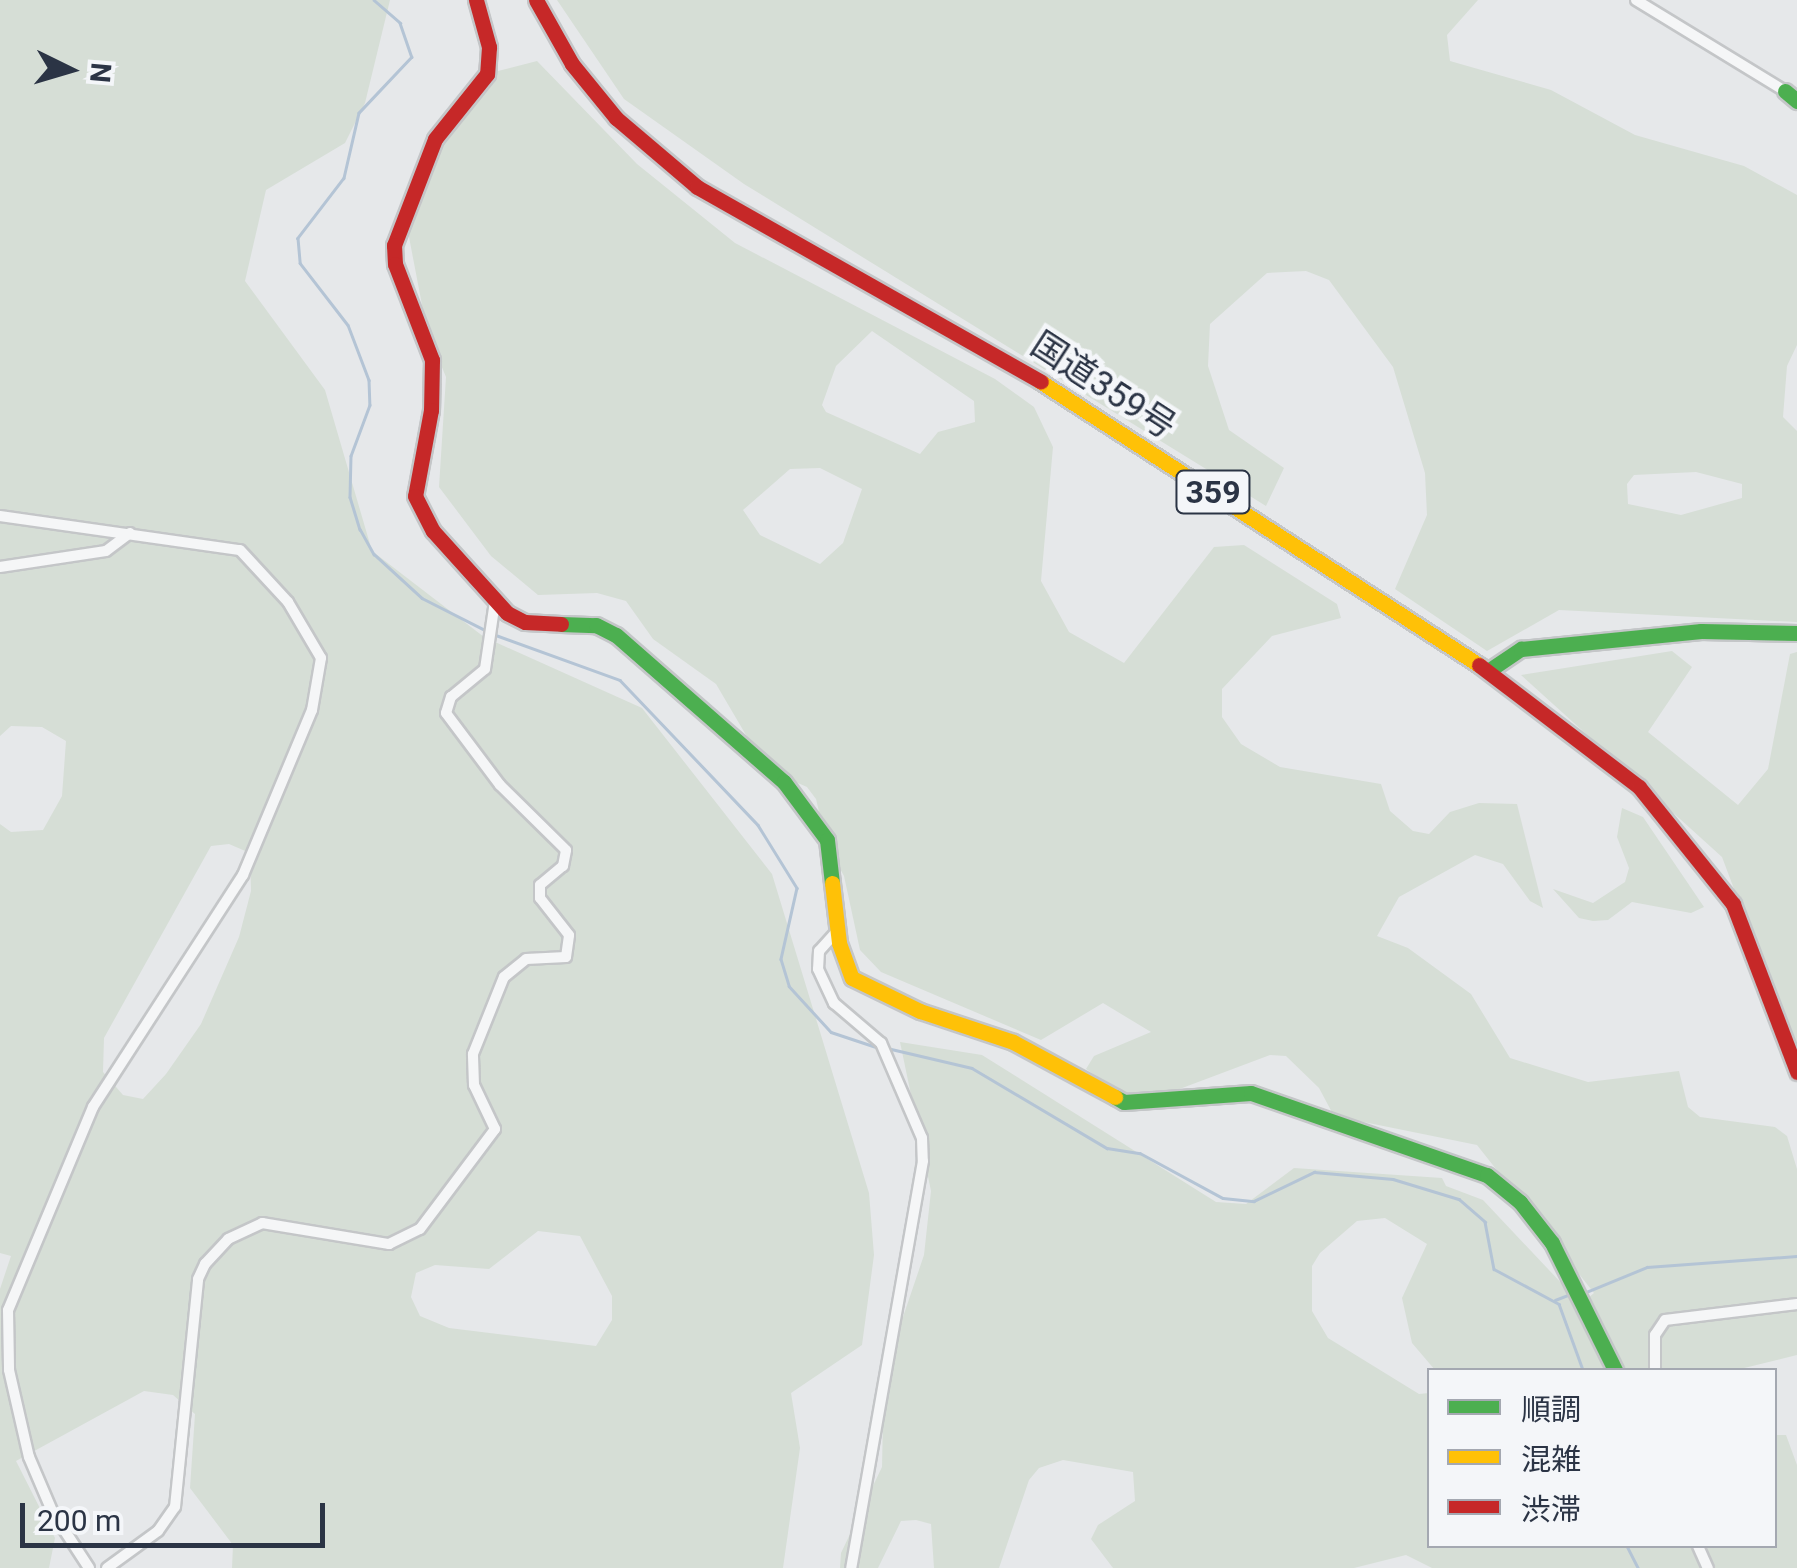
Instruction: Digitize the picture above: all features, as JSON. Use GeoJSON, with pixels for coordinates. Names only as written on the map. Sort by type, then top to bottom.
{"type":"FeatureCollection","features":[{"type":"Feature","properties":{"kind":"main road"},"geometry":{"type":"LineString","coordinates":[[476,0],[489,47],[486,74],[435,138],[394,245],[394,264],[434,377],[418,511],[495,602],[525,622],[596,626],[616,635],[777,775],[826,840],[845,970],[864,986],[1013,1042],[1124,1102],[1251,1092],[1486,1175],[1552,1243],[1614,1368]]}},
{"type":"Feature","properties":{"kind":"main road","name":"国道359号"},"geometry":{"type":"LineString","coordinates":[[536,0],[572,64],[616,118],[697,187],[970,337],[1488,671],[1624,775],[1686,839],[1734,904],[1797,1072]]}},
{"type":"Feature","properties":{"kind":"main road"},"geometry":{"type":"LineString","coordinates":[[1488,671],[1521,649],[1701,630],[1797,633]]}},
{"type":"Feature","properties":{"kind":"street"},"geometry":{"type":"LineString","coordinates":[[1636,0],[1791,96]]}},
{"type":"Feature","properties":{"kind":"street"},"geometry":{"type":"LineString","coordinates":[[0,516],[130,533],[250,555],[316,647],[322,671],[287,776],[243,875],[93,1107],[8,1310],[9,1370],[29,1456],[52,1511],[89,1568]]}},
{"type":"Feature","properties":{"kind":"street"},"geometry":{"type":"LineString","coordinates":[[0,567],[106,551],[130,533]]}},
{"type":"Feature","properties":{"kind":"street"},"geometry":{"type":"LineString","coordinates":[[108,1568],[158,1531],[175,1508],[198,1279],[205,1264],[228,1239],[262,1223],[389,1244],[420,1229],[495,1129],[474,1085],[473,1054],[504,976],[526,958],[566,957],[570,935],[540,898],[540,884],[563,866],[566,850],[500,784],[446,713],[451,698],[485,669],[495,602]]}},
{"type":"Feature","properties":{"kind":"street"},"geometry":{"type":"LineString","coordinates":[[839,929],[819,951],[818,969],[834,1003],[882,1043],[922,1138],[924,1161],[851,1568]]}},
{"type":"Feature","properties":{"kind":"street"},"geometry":{"type":"LineString","coordinates":[[1655,1368],[1655,1335],[1666,1320],[1797,1304]]}},
{"type":"Feature","properties":{"kind":"shaded area"},"geometry":{"type":"Polygon","coordinates":[[[0,0],[390,0],[365,103],[345,143],[266,190],[245,281],[325,390],[372,551],[484,637],[642,708],[772,874],[869,1193],[874,1255],[862,1345],[791,1393],[800,1448],[783,1568],[232,1568],[233,1545],[190,1488],[195,1414],[173,1395],[144,1391],[16,1461],[55,1538],[49,1568],[0,1568],[0,1289],[11,1256],[0,1253],[0,824],[11,832],[43,830],[62,796],[66,741],[42,727],[11,726],[0,736],[0,0]],[[229,844],[211,846],[104,1038],[103,1072],[123,1095],[143,1099],[166,1074],[201,1024],[239,937],[251,891],[250,853],[229,844]],[[538,1231],[489,1269],[435,1265],[416,1273],[411,1297],[420,1316],[449,1328],[596,1346],[612,1320],[612,1296],[580,1236],[538,1231]]]}},
{"type":"Feature","properties":{"kind":"shaded area"},"geometry":{"type":"Polygon","coordinates":[[[557,0],[1478,0],[1447,35],[1450,61],[1551,90],[1635,135],[1744,166],[1797,195],[1797,345],[1787,366],[1783,417],[1797,431],[1797,622],[1559,610],[1487,651],[1395,589],[1427,515],[1425,473],[1393,367],[1329,280],[1306,271],[1267,273],[1210,324],[1208,366],[1229,430],[1284,468],[1266,506],[744,184],[624,99],[557,0]],[[1696,472],[1634,475],[1627,484],[1628,504],[1681,515],[1742,498],[1742,484],[1696,472]]]}},
{"type":"Feature","properties":{"kind":"shaded area"},"geometry":{"type":"Polygon","coordinates":[[[537,61],[637,164],[735,243],[995,379],[1034,407],[1053,447],[1041,581],[1069,632],[1124,663],[1214,547],[1244,545],[1337,604],[1341,618],[1272,636],[1222,689],[1222,717],[1241,744],[1280,767],[1381,784],[1390,811],[1413,831],[1429,834],[1450,812],[1479,803],[1517,804],[1543,908],[1530,901],[1503,864],[1475,855],[1399,897],[1377,936],[1408,948],[1471,994],[1510,1058],[1588,1082],[1679,1071],[1688,1107],[1700,1117],[1775,1127],[1787,1136],[1797,1169],[1797,1355],[1744,1368],[1433,1368],[1412,1343],[1402,1298],[1427,1244],[1385,1218],[1357,1221],[1320,1253],[1312,1266],[1312,1311],[1328,1338],[1419,1394],[1427,1393],[1427,1548],[1777,1548],[1777,1435],[1786,1435],[1797,1465],[1797,1568],[1432,1568],[1406,1555],[1354,1568],[1113,1568],[1091,1539],[1098,1525],[1135,1501],[1133,1472],[1063,1460],[1039,1468],[1029,1480],[999,1568],[934,1568],[931,1524],[916,1520],[901,1521],[878,1568],[840,1568],[841,1553],[882,1467],[884,1373],[924,1255],[931,1191],[900,1042],[982,1055],[1216,1202],[1246,1204],[1294,1168],[1442,1178],[1446,1186],[1483,1200],[1581,1304],[1594,1293],[1477,1145],[1334,1116],[1319,1088],[1286,1056],[1270,1055],[1137,1105],[1086,1069],[1094,1056],[1151,1032],[1103,1003],[1041,1040],[881,972],[860,950],[844,876],[827,845],[816,799],[807,787],[766,769],[716,684],[653,639],[626,601],[597,593],[538,595],[491,556],[439,487],[446,377],[427,331],[409,237],[412,205],[429,155],[494,72],[537,61]],[[872,331],[836,366],[822,405],[826,412],[920,454],[938,432],[975,422],[974,401],[872,331]],[[820,468],[790,469],[743,510],[760,535],[820,564],[843,543],[862,489],[820,468]]]}},
{"type":"Feature","properties":{"kind":"shaded area"},"geometry":{"type":"Polygon","coordinates":[[[1672,651],[1692,667],[1648,732],[1738,805],[1768,769],[1790,654],[1797,652],[1797,1056],[1722,857],[1521,675],[1672,651]]]}},
{"type":"Feature","properties":{"kind":"shaded area"},"geometry":{"type":"Polygon","coordinates":[[[1622,808],[1643,817],[1704,907],[1691,913],[1632,902],[1608,920],[1593,921],[1579,918],[1553,889],[1593,903],[1625,882],[1629,868],[1617,837],[1622,808]]]}},
{"type":"Feature","properties":{"kind":"waterway"},"geometry":{"type":"LineString","coordinates":[[374,0],[400,23],[412,57],[359,113],[344,178],[298,238],[300,263],[348,325],[369,380],[370,405],[351,456],[350,497],[360,529],[374,554],[422,598],[485,630]]}},
{"type":"Feature","properties":{"kind":"waterway"},"geometry":{"type":"LineString","coordinates":[[493,634],[620,680],[758,825],[797,888],[781,959],[789,986],[831,1032],[879,1048]]}},
{"type":"Feature","properties":{"kind":"waterway"},"geometry":{"type":"LineString","coordinates":[[887,1048],[972,1068],[1107,1148],[1140,1153],[1223,1198],[1254,1201],[1314,1172],[1393,1179],[1459,1199],[1485,1222],[1494,1269],[1559,1304],[1582,1368]]}},
{"type":"Feature","properties":{"kind":"waterway"},"geometry":{"type":"LineString","coordinates":[[1584,1293],[1647,1267],[1797,1256]]}},
{"type":"Feature","properties":{"kind":"waterway"},"geometry":{"type":"LineString","coordinates":[[1555,1300],[1571,1294]]}},
{"type":"Feature","properties":{"kind":"waterway"},"geometry":{"type":"LineString","coordinates":[[1628,1548],[1638,1568]]}},
{"type":"Feature","properties":{"kind":"traffic: fast"},"geometry":{"type":"LineString","coordinates":[[1785,91],[1797,101]]}},
{"type":"Feature","properties":{"kind":"traffic: fast"},"geometry":{"type":"LineString","coordinates":[[561,624],[596,625],[616,635],[784,782],[827,840],[832,883]]}},
{"type":"Feature","properties":{"kind":"traffic: fast"},"geometry":{"type":"LineString","coordinates":[[1488,671],[1521,649],[1701,631],[1797,633]]}},
{"type":"Feature","properties":{"kind":"traffic: fast"},"geometry":{"type":"LineString","coordinates":[[1115,1097],[1124,1102],[1251,1093],[1487,1175],[1520,1202],[1552,1243],[1614,1368]]}},
{"type":"Feature","properties":{"kind":"traffic: slow"},"geometry":{"type":"LineString","coordinates":[[1041,382],[1479,665]]}},
{"type":"Feature","properties":{"kind":"traffic: slow"},"geometry":{"type":"LineString","coordinates":[[832,883],[839,943],[852,978],[920,1011],[1013,1042],[1115,1097]]}},
{"type":"Feature","properties":{"kind":"traffic: jam"},"geometry":{"type":"LineString","coordinates":[[476,0],[489,47],[487,74],[435,139],[394,245],[395,264],[432,360],[431,410],[415,496],[433,531],[507,613],[525,622],[561,624]]}},
{"type":"Feature","properties":{"kind":"traffic: jam"},"geometry":{"type":"LineString","coordinates":[[536,0],[572,64],[616,118],[697,187],[1041,382]]}},
{"type":"Feature","properties":{"kind":"traffic: jam"},"geometry":{"type":"LineString","coordinates":[[1479,665],[1639,787],[1733,904],[1797,1072]]}}]}
